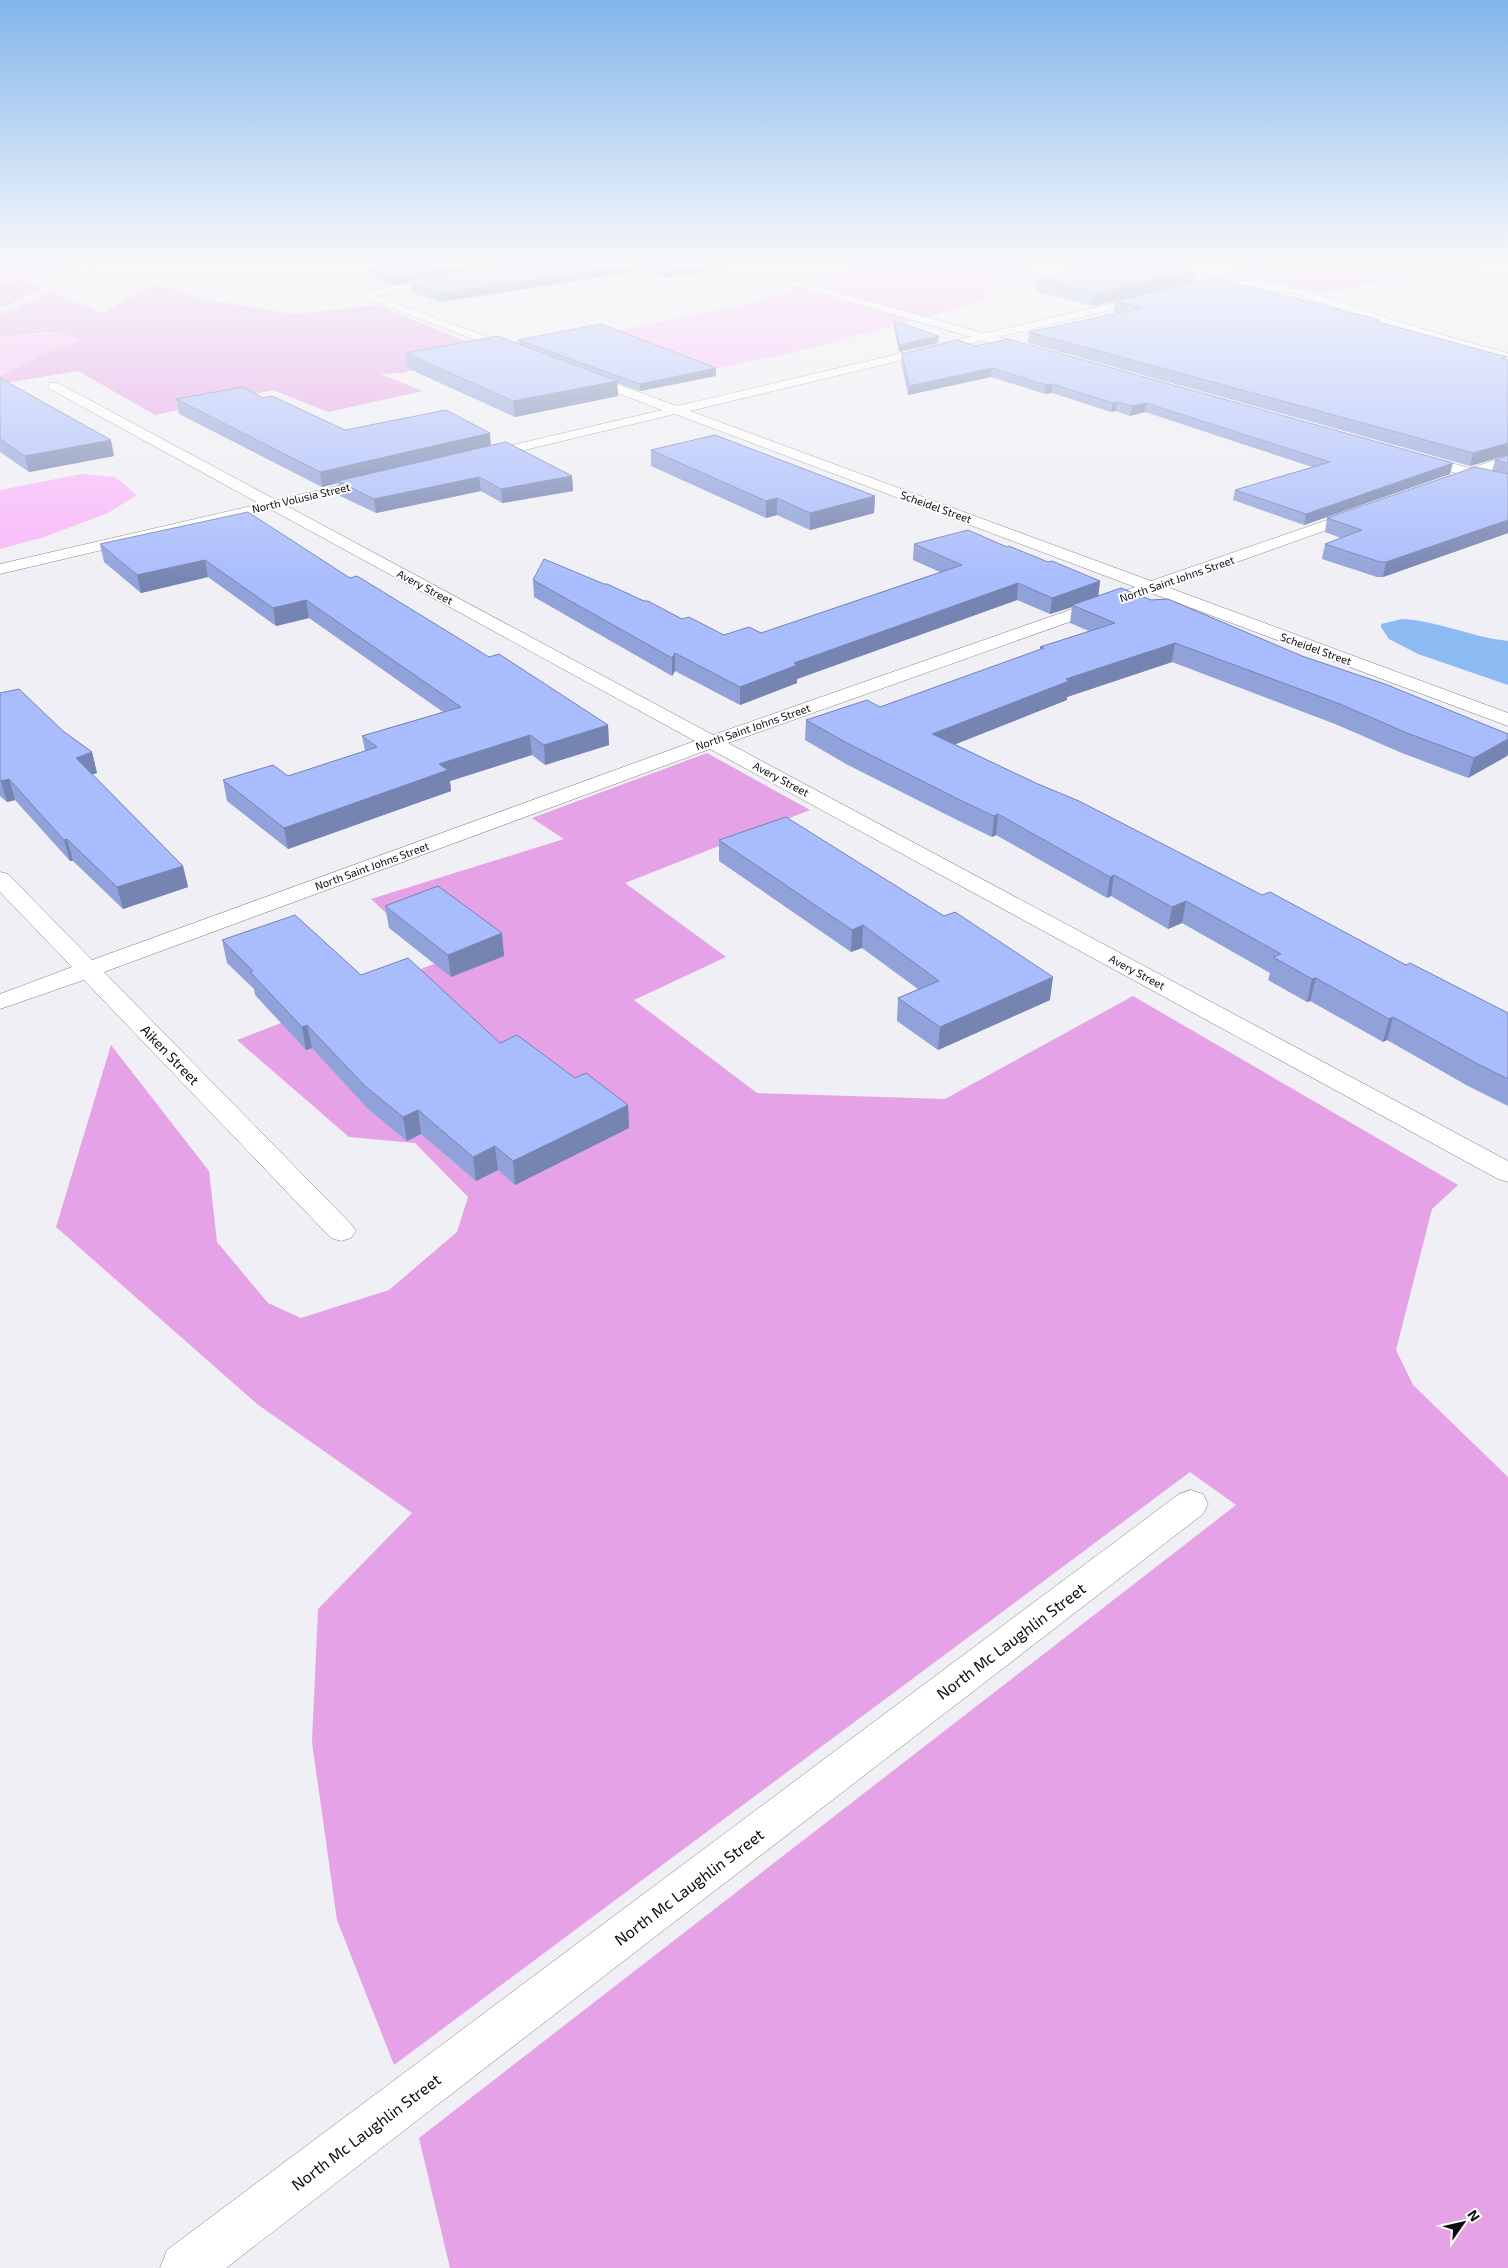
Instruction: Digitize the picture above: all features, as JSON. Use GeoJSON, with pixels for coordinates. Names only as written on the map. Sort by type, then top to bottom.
{"type":"FeatureCollection","features":[{"type":"Feature","properties":{"kind":"street"},"geometry":{"type":"LineString","coordinates":[[468,459],[840,371]]}},
{"type":"Feature","properties":{"kind":"street","name":"Scheidel Street"},"geometry":{"type":"LineString","coordinates":[[574,373],[1508,720]]}},
{"type":"Feature","properties":{"kind":"street","name":"Avery Street"},"geometry":{"type":"LineString","coordinates":[[54,386],[1508,1173]]}},
{"type":"Feature","properties":{"kind":"street"},"geometry":{"type":"LineString","coordinates":[[1405,455],[1499,481]]}},
{"type":"Feature","properties":{"kind":"street"},"geometry":{"type":"LineString","coordinates":[[1446,482],[1508,460]]}},
{"type":"Feature","properties":{"kind":"street","name":"North Volusia Street"},"geometry":{"type":"LineString","coordinates":[[0,569],[390,477]]}},
{"type":"Feature","properties":{"kind":"street","name":"North Saint Johns Street"},"geometry":{"type":"LineString","coordinates":[[0,1002],[712,742],[1152,588],[1376,507]]}},
{"type":"Feature","properties":{"kind":"street","name":"Aiken Street"},"geometry":{"type":"LineString","coordinates":[[0,879],[341,1231]]}},
{"type":"Feature","properties":{"kind":"street","name":"North Mc Laughlin Street"},"geometry":{"type":"LineString","coordinates":[[185,2268],[1192,1504]]}},
{"type":"Feature","properties":{"kind":"shaded area"},"geometry":{"type":"Polygon","coordinates":[[[0,371],[10,371],[0,376],[0,371]]]}},
{"type":"Feature","properties":{"kind":"shaded area"},"geometry":{"type":"Polygon","coordinates":[[[10,371],[411,371],[380,374],[423,391],[328,412],[273,390],[155,415],[78,371],[0,384],[0,376],[10,371]]]}},
{"type":"Feature","properties":{"kind":"shaded area"},"geometry":{"type":"Polygon","coordinates":[[[675,371],[706,371],[686,375],[675,371]]]}},
{"type":"Feature","properties":{"kind":"shaded area"},"geometry":{"type":"Polygon","coordinates":[[[81,474],[115,477],[137,495],[108,513],[44,537],[0,549],[0,490],[81,474]]]}},
{"type":"Feature","properties":{"kind":"shaded area"},"geometry":{"type":"Polygon","coordinates":[[[707,753],[810,810],[625,883],[726,957],[634,1000],[757,1093],[945,1099],[1133,996],[1458,1185],[1432,1209],[1396,1350],[1413,1385],[1508,1477],[1508,2268],[450,2268],[419,2138],[1236,1505],[1190,1472],[394,2065],[337,1920],[312,1742],[318,1609],[412,1513],[257,1404],[56,1227],[111,1045],[209,1171],[217,1242],[268,1303],[301,1318],[389,1290],[457,1232],[468,1197],[415,1143],[349,1137],[237,1040],[439,962],[371,899],[564,839],[532,818],[707,753]]]}},
{"type":"Feature","properties":{"kind":"water"},"geometry":{"type":"Polygon","coordinates":[[[1402,619],[1416,620],[1508,641],[1508,685],[1418,654],[1389,639],[1381,624],[1402,619]]]}},
{"type":"Feature","properties":{"kind":"building"},"geometry":{"type":"Polygon","coordinates":[[[446,371],[590,371],[617,381],[513,401],[446,371]]]}},
{"type":"Feature","properties":{"kind":"building"},"geometry":{"type":"Polygon","coordinates":[[[604,371],[703,371],[640,384],[604,371]]]}},
{"type":"Feature","properties":{"kind":"building"},"geometry":{"type":"Polygon","coordinates":[[[906,371],[979,371],[909,386],[906,371]]]}},
{"type":"Feature","properties":{"kind":"building"},"geometry":{"type":"Polygon","coordinates":[[[1001,371],[1122,371],[1453,463],[1306,514],[1235,490],[1330,462],[1146,403],[1132,406],[1117,402],[1113,403],[1052,384],[1046,385],[1001,371]]]}},
{"type":"Feature","properties":{"kind":"building"},"geometry":{"type":"Polygon","coordinates":[[[1172,371],[1508,371],[1508,443],[1473,453],[1172,371]]]}},
{"type":"Feature","properties":{"kind":"building"},"geometry":{"type":"Polygon","coordinates":[[[0,378],[111,440],[25,456],[0,439],[0,378]]]}},
{"type":"Feature","properties":{"kind":"building"},"geometry":{"type":"Polygon","coordinates":[[[243,387],[263,398],[272,396],[345,430],[446,410],[490,433],[320,472],[176,399],[243,387]]]}},
{"type":"Feature","properties":{"kind":"building"},"geometry":{"type":"Polygon","coordinates":[[[715,435],[875,496],[810,513],[777,498],[766,501],[651,450],[715,435]]]}},
{"type":"Feature","properties":{"kind":"building"},"geometry":{"type":"Polygon","coordinates":[[[506,442],[572,476],[501,489],[479,477],[374,499],[338,481],[506,442]]]}},
{"type":"Feature","properties":{"kind":"building"},"geometry":{"type":"Polygon","coordinates":[[[1508,455],[1508,463],[1495,460],[1508,455]]]}},
{"type":"Feature","properties":{"kind":"building"},"geometry":{"type":"Polygon","coordinates":[[[1475,467],[1508,474],[1508,520],[1386,562],[1380,562],[1325,544],[1362,530],[1327,518],[1475,467]]]}},
{"type":"Feature","properties":{"kind":"building"},"geometry":{"type":"Polygon","coordinates":[[[248,512],[350,578],[357,576],[489,657],[499,654],[608,725],[544,745],[530,735],[439,764],[448,770],[284,828],[223,780],[273,765],[288,776],[377,747],[362,736],[461,707],[306,600],[273,608],[205,560],[137,575],[100,544],[248,512]]]}},
{"type":"Feature","properties":{"kind":"building"},"geometry":{"type":"Polygon","coordinates":[[[968,530],[1007,547],[1009,546],[1048,562],[1052,561],[1100,581],[1052,598],[1018,583],[794,663],[797,665],[740,687],[675,653],[672,658],[533,580],[544,559],[648,601],[682,619],[689,617],[724,635],[749,627],[761,633],[962,565],[914,544],[968,530]]]}},
{"type":"Feature","properties":{"kind":"building"},"geometry":{"type":"Polygon","coordinates":[[[1121,588],[1151,600],[1168,599],[1302,656],[1385,684],[1508,734],[1508,739],[1474,758],[1407,733],[1340,704],[1175,643],[1066,679],[1069,681],[932,734],[1038,784],[1079,801],[1262,895],[1270,892],[1406,965],[1410,963],[1508,1013],[1508,1079],[1393,1017],[1389,1019],[1316,978],[1312,979],[1273,957],[1281,954],[1186,901],[1172,907],[1114,875],[1110,877],[998,814],[994,816],[964,802],[847,743],[806,720],[867,700],[880,707],[1044,648],[1040,647],[1115,623],[1072,605],[1121,588]]]}},
{"type":"Feature","properties":{"kind":"building"},"geometry":{"type":"Polygon","coordinates":[[[19,689],[63,731],[92,752],[76,758],[183,866],[117,887],[67,839],[64,840],[9,779],[0,780],[0,693],[19,689]]]}},
{"type":"Feature","properties":{"kind":"building"},"geometry":{"type":"Polygon","coordinates":[[[786,817],[944,916],[955,912],[1053,977],[940,1027],[898,998],[939,981],[863,925],[852,930],[719,840],[786,817]]]}},
{"type":"Feature","properties":{"kind":"building"},"geometry":{"type":"Polygon","coordinates":[[[438,886],[502,933],[448,955],[385,906],[438,886]]]}},
{"type":"Feature","properties":{"kind":"building"},"geometry":{"type":"Polygon","coordinates":[[[295,915],[361,975],[408,958],[500,1043],[517,1035],[575,1078],[586,1073],[628,1105],[513,1161],[495,1146],[473,1157],[418,1110],[403,1117],[365,1086],[307,1025],[302,1027],[250,972],[253,971],[222,940],[295,915]]]}}]}
